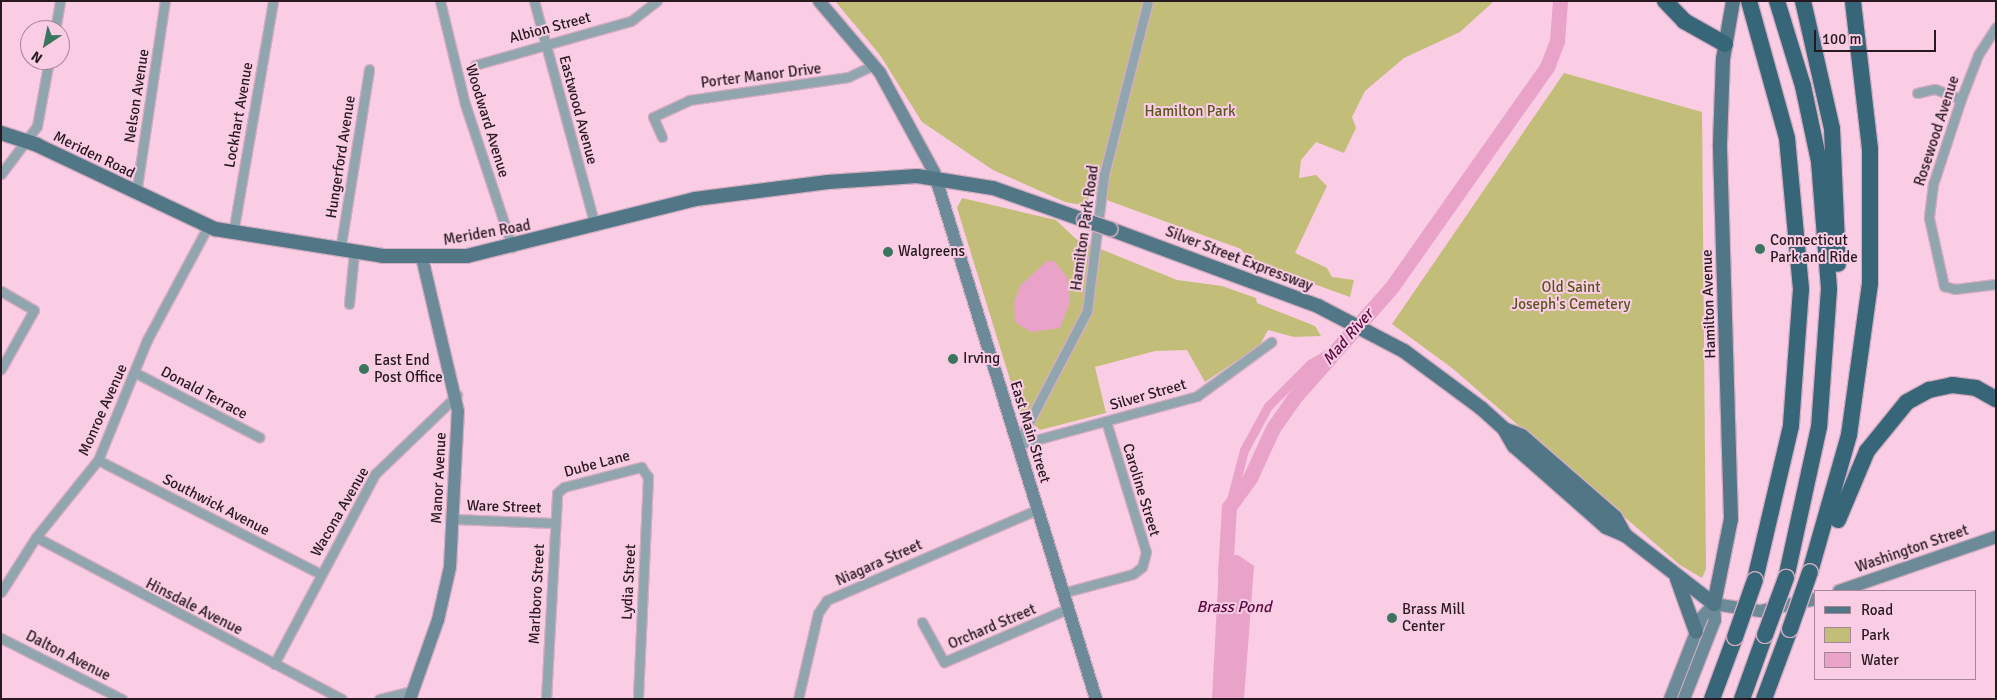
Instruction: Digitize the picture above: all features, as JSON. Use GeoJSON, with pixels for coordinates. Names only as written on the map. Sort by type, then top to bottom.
{"type":"FeatureCollection","features":[{"type":"Feature","properties":{"kind":"highway"},"geometry":{"type":"LineString","coordinates":[[1665,1],[1684,21],[1725,44]]}},
{"type":"Feature","properties":{"kind":"highway"},"geometry":{"type":"LineString","coordinates":[[1712,699],[1755,580],[1791,426],[1801,281],[1787,138],[1748,1]]}},
{"type":"Feature","properties":{"kind":"highway"},"geometry":{"type":"LineString","coordinates":[[1742,699],[1786,578],[1819,426],[1829,289],[1818,162],[1800,77],[1777,1]]}},
{"type":"Feature","properties":{"kind":"highway"},"geometry":{"type":"LineString","coordinates":[[1804,1],[1824,86],[1835,157],[1838,259],[1829,289]]}},
{"type":"Feature","properties":{"kind":"highway"},"geometry":{"type":"LineString","coordinates":[[1764,699],[1813,565],[1853,414],[1870,283],[1870,148],[1853,1]]}},
{"type":"Feature","properties":{"kind":"highway"},"geometry":{"type":"LineString","coordinates":[[1813,565],[1832,536],[1867,451],[1901,407],[1924,392],[1947,386],[1976,388],[1996,400]]}},
{"type":"Feature","properties":{"kind":"main road","name":"East Main Street"},"geometry":{"type":"LineString","coordinates":[[819,1],[874,65],[910,122],[935,176],[1036,510],[1096,699]]}},
{"type":"Feature","properties":{"kind":"main road","name":"Hamilton Avenue"},"geometry":{"type":"LineString","coordinates":[[1714,604],[1731,519],[1720,144],[1725,44],[1733,1]]}},
{"type":"Feature","properties":{"kind":"main road","name":"Meriden Road"},"geometry":{"type":"LineString","coordinates":[[1,133],[26,140],[136,194],[208,226],[233,233],[340,251],[422,258],[512,247],[716,196],[828,182],[935,176]]}},
{"type":"Feature","properties":{"kind":"main road","name":"Silver Street Expressway"},"geometry":{"type":"LineString","coordinates":[[935,176],[993,188],[1110,229],[1341,317],[1370,332],[1430,368],[1504,429],[1522,436],[1618,520],[1625,535],[1677,578],[1714,604]]}},
{"type":"Feature","properties":{"kind":"main road","name":"Manor Avenue"},"geometry":{"type":"LineString","coordinates":[[411,695],[442,604],[453,519],[457,395],[424,279],[422,258]]}},
{"type":"Feature","properties":{"kind":"main road","name":"Washington Street"},"geometry":{"type":"LineString","coordinates":[[1842,590],[1996,537]]}},
{"type":"Feature","properties":{"kind":"main road"},"geometry":{"type":"LineString","coordinates":[[1677,578],[1696,632]]}},
{"type":"Feature","properties":{"kind":"main road"},"geometry":{"type":"LineString","coordinates":[[1714,604],[1760,611],[1814,599]]}},
{"type":"Feature","properties":{"kind":"main road"},"geometry":{"type":"LineString","coordinates":[[1670,699],[1704,613],[1714,604]]}},
{"type":"Feature","properties":{"kind":"main road"},"geometry":{"type":"LineString","coordinates":[[1684,699],[1715,620],[1714,604]]}},
{"type":"Feature","properties":{"kind":"street"},"geometry":{"type":"LineString","coordinates":[[56,20],[60,1]]}},
{"type":"Feature","properties":{"kind":"street","name":"Nelson Avenue"},"geometry":{"type":"LineString","coordinates":[[136,194],[165,1]]}},
{"type":"Feature","properties":{"kind":"street","name":"Lockhart Avenue"},"geometry":{"type":"LineString","coordinates":[[233,233],[273,1]]}},
{"type":"Feature","properties":{"kind":"street","name":"Woodward Avenue"},"geometry":{"type":"LineString","coordinates":[[440,1],[465,104],[512,247]]}},
{"type":"Feature","properties":{"kind":"street","name":"Eastwood Avenue"},"geometry":{"type":"LineString","coordinates":[[534,1],[596,225]]}},
{"type":"Feature","properties":{"kind":"street","name":"Albion Street"},"geometry":{"type":"LineString","coordinates":[[475,65],[631,20],[657,1]]}},
{"type":"Feature","properties":{"kind":"street","name":"Hamilton Park Road"},"geometry":{"type":"LineString","coordinates":[[1017,446],[1086,311],[1104,175],[1148,1]]}},
{"type":"Feature","properties":{"kind":"street","name":"Rosewood Avenue"},"geometry":{"type":"LineString","coordinates":[[1996,27],[1978,55],[1961,99],[1930,200],[1938,278],[1944,286],[1955,289],[1996,284]]}},
{"type":"Feature","properties":{"kind":"street","name":"Porter Manor Drive"},"geometry":{"type":"LineString","coordinates":[[662,137],[653,117],[709,95],[801,86],[848,77],[874,65]]}},
{"type":"Feature","properties":{"kind":"street","name":"Hungerford Avenue"},"geometry":{"type":"LineString","coordinates":[[340,251],[369,69]]}},
{"type":"Feature","properties":{"kind":"street"},"geometry":{"type":"LineString","coordinates":[[1,174],[39,119],[47,70]]}},
{"type":"Feature","properties":{"kind":"street"},"geometry":{"type":"LineString","coordinates":[[1918,93],[1935,90],[1961,99]]}},
{"type":"Feature","properties":{"kind":"street","name":"Monroe Avenue"},"geometry":{"type":"LineString","coordinates":[[1,592],[36,537],[98,460],[136,373],[147,340],[208,226]]}},
{"type":"Feature","properties":{"kind":"street"},"geometry":{"type":"LineString","coordinates":[[349,304],[354,253]]}},
{"type":"Feature","properties":{"kind":"street"},"geometry":{"type":"LineString","coordinates":[[1,291],[34,310],[1,369]]}},
{"type":"Feature","properties":{"kind":"street","name":"Silver Street"},"geometry":{"type":"LineString","coordinates":[[1017,446],[1203,393],[1271,342]]}},
{"type":"Feature","properties":{"kind":"street","name":"Donald Terrace"},"geometry":{"type":"LineString","coordinates":[[136,373],[259,438]]}},
{"type":"Feature","properties":{"kind":"street","name":"Wacona Avenue"},"geometry":{"type":"LineString","coordinates":[[274,664],[375,474],[457,395]]}},
{"type":"Feature","properties":{"kind":"street","name":"Caroline Street"},"geometry":{"type":"LineString","coordinates":[[1062,593],[1133,574],[1142,567],[1146,552],[1106,422]]}},
{"type":"Feature","properties":{"kind":"street","name":"Southwick Avenue"},"geometry":{"type":"LineString","coordinates":[[98,460],[321,574]]}},
{"type":"Feature","properties":{"kind":"street","name":"Dube Lane"},"geometry":{"type":"LineString","coordinates":[[558,491],[645,468]]}},
{"type":"Feature","properties":{"kind":"street","name":"Lydia Street"},"geometry":{"type":"LineString","coordinates":[[638,699],[648,477],[645,468]]}},
{"type":"Feature","properties":{"kind":"street","name":"Marlboro Street"},"geometry":{"type":"LineString","coordinates":[[546,699],[554,523],[558,491]]}},
{"type":"Feature","properties":{"kind":"street","name":"Niagara Street"},"geometry":{"type":"LineString","coordinates":[[798,699],[818,613],[828,600],[1036,510]]}},
{"type":"Feature","properties":{"kind":"street","name":"Ware Street"},"geometry":{"type":"LineString","coordinates":[[453,519],[554,523]]}},
{"type":"Feature","properties":{"kind":"street","name":"Hinsdale Avenue"},"geometry":{"type":"LineString","coordinates":[[36,537],[342,699]]}},
{"type":"Feature","properties":{"kind":"street","name":"Orchard Street"},"geometry":{"type":"LineString","coordinates":[[922,622],[944,662],[1067,609]]}},
{"type":"Feature","properties":{"kind":"street","name":"Dalton Avenue"},"geometry":{"type":"LineString","coordinates":[[1,638],[122,699]]}},
{"type":"Feature","properties":{"kind":"street"},"geometry":{"type":"LineString","coordinates":[[379,699],[411,695]]}},
{"type":"Feature","properties":{"kind":"green space","name":"Hamilton Park"},"geometry":{"type":"Polygon","coordinates":[[[835,1],[1494,1],[1460,32],[1404,58],[1365,91],[1352,117],[1356,128],[1344,153],[1316,142],[1301,160],[1299,178],[1316,175],[1327,186],[1295,253],[1327,268],[1332,277],[1354,280],[1350,297],[1250,261],[1241,249],[1090,194],[1086,206],[1065,202],[993,170],[922,122],[880,55],[835,1]]]}},
{"type":"Feature","properties":{"kind":"green space","name":"Old Saint Joseph's Cemetery"},"geometry":{"type":"Polygon","coordinates":[[[1564,73],[1702,112],[1706,569],[1702,578],[1680,565],[1452,368],[1392,324],[1564,73]]]}},
{"type":"Feature","properties":{"kind":"green space"},"geometry":{"type":"Polygon","coordinates":[[[962,198],[1056,220],[1076,239],[1177,280],[1222,286],[1256,298],[1257,303],[1315,326],[1321,336],[1294,337],[1268,330],[1260,345],[1205,382],[1187,350],[1155,351],[1095,367],[1106,413],[1040,430],[1020,412],[957,208],[962,198]]]}},
{"type":"Feature","properties":{"kind":"water"},"geometry":{"type":"Polygon","coordinates":[[[1047,261],[1054,261],[1067,277],[1070,302],[1060,328],[1031,332],[1015,322],[1014,303],[1020,286],[1047,261]]]}},
{"type":"Feature","properties":{"kind":"water","name":"Brass Pond"},"geometry":{"type":"Polygon","coordinates":[[[1227,555],[1238,555],[1254,566],[1244,699],[1212,699],[1219,566],[1227,555]]]}},
{"type":"Feature","properties":{"kind":"waterway","name":"Mad River"},"geometry":{"type":"LineString","coordinates":[[1225,574],[1229,507],[1250,478],[1273,428],[1293,399],[1391,288],[1547,67],[1557,41],[1560,1]]}},
{"type":"Feature","properties":{"kind":"waterway"},"geometry":{"type":"LineString","coordinates":[[1230,504],[1244,450],[1268,406],[1310,364],[1343,345]]}},
{"type":"Feature","properties":{"kind":"place","name":"Connecticut Park and Ride"},"geometry":{"type":"Point","coordinates":[1760,249]}},
{"type":"Feature","properties":{"kind":"place","name":"Walgreens"},"geometry":{"type":"Point","coordinates":[888,252]}},
{"type":"Feature","properties":{"kind":"place","name":"Irving"},"geometry":{"type":"Point","coordinates":[953,359]}},
{"type":"Feature","properties":{"kind":"place","name":"East End Post Office"},"geometry":{"type":"Point","coordinates":[364,369]}},
{"type":"Feature","properties":{"kind":"place","name":"Brass Mill Center"},"geometry":{"type":"Point","coordinates":[1392,618]}}]}
